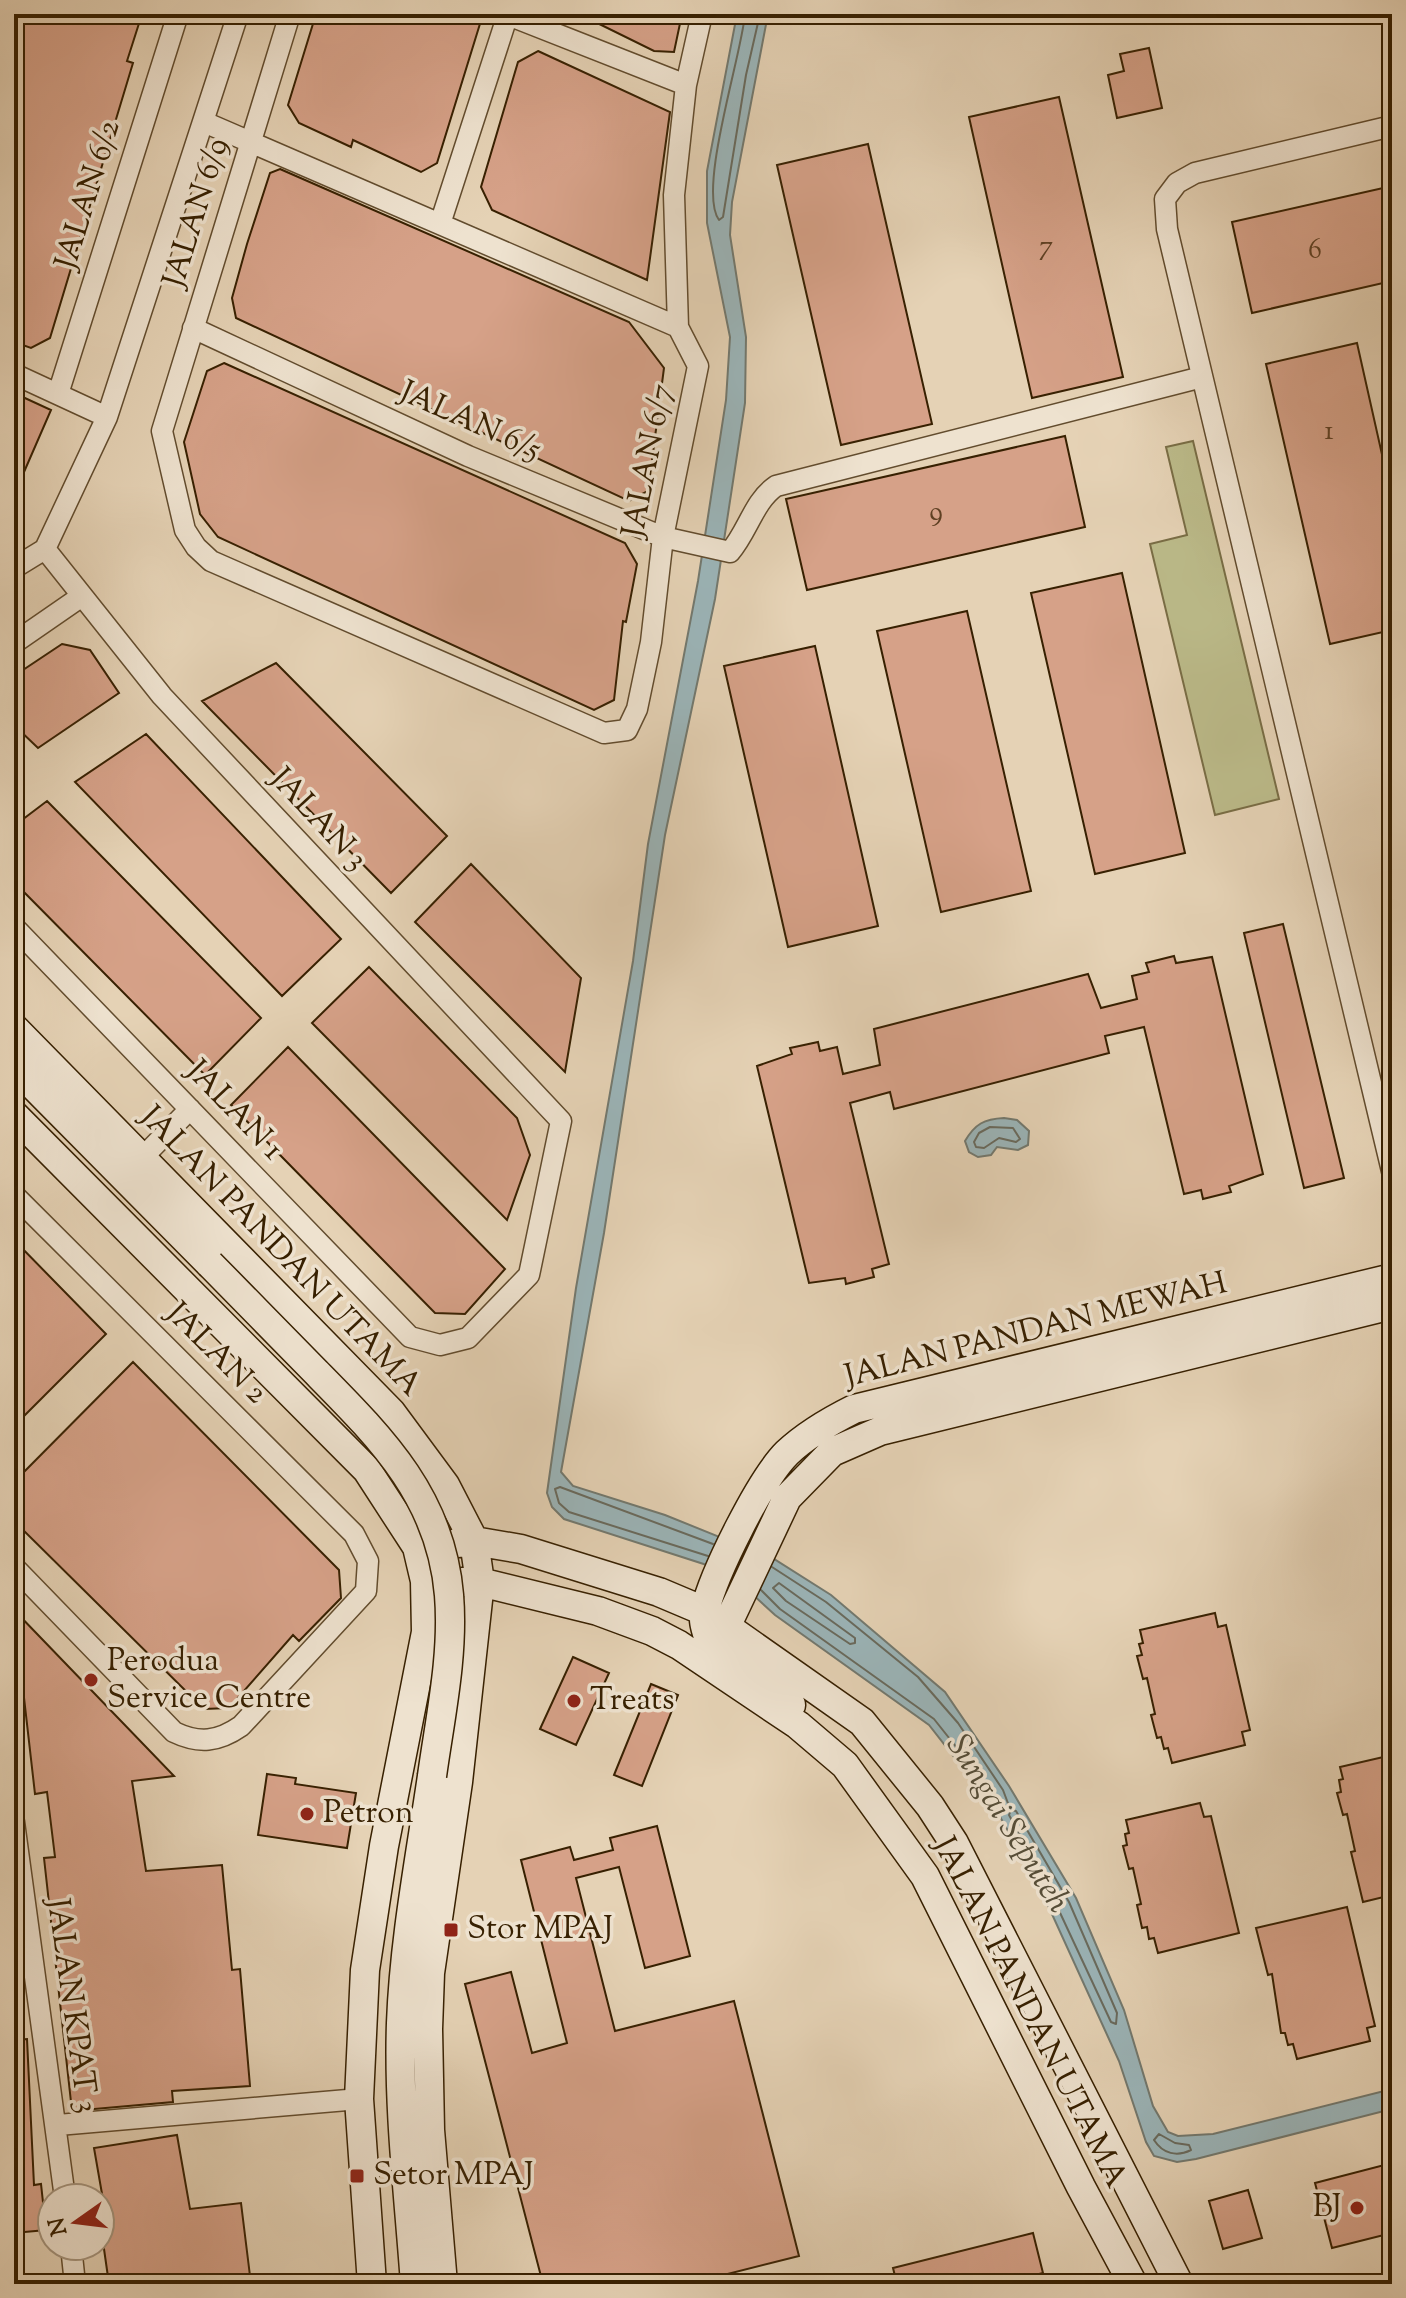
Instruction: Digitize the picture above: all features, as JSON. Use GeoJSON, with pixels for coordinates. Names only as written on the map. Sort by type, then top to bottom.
{"type":"FeatureCollection","features":[{"type":"Feature","properties":{"kind":"main road","name":"JALAN PANDAN UTAMA"},"geometry":{"type":"LineString","coordinates":[[14,1028],[371,1391],[410,1436],[445,1485],[474,1541],[480,1582]]}},
{"type":"Feature","properties":{"kind":"main road"},"geometry":{"type":"LineString","coordinates":[[14,1066],[386,1444],[424,1501],[441,1551],[449,1596],[448,1651],[406,1950],[401,2025],[404,2131],[415,2284]]}},
{"type":"Feature","properties":{"kind":"main road"},"geometry":{"type":"LineString","coordinates":[[14,1115],[367,1470],[417,1547],[425,1581],[426,1632],[370,1922],[359,2099],[372,2284]]}},
{"type":"Feature","properties":{"kind":"main road","name":"JALAN PANDAN MEWAH"},"geometry":{"type":"LineString","coordinates":[[714,1625],[745,1589],[748,1543],[786,1454],[828,1422],[854,1409],[1392,1278]]}},
{"type":"Feature","properties":{"kind":"main road","name":"JALAN PANDAN MEWAH"},"geometry":{"type":"LineString","coordinates":[[714,1625],[718,1577],[832,1452],[880,1431],[1392,1305]]}},
{"type":"Feature","properties":{"kind":"main road"},"geometry":{"type":"LineString","coordinates":[[367,1470],[382,1477],[404,1474],[414,1448],[410,1436]]}},
{"type":"Feature","properties":{"kind":"main road","name":"JALAN PANDAN UTAMA"},"geometry":{"type":"LineString","coordinates":[[417,1547],[474,1541],[521,1549],[659,1592],[779,1661],[862,1722],[930,1806],[954,1843],[1179,2284]]}},
{"type":"Feature","properties":{"kind":"main road"},"geometry":{"type":"LineString","coordinates":[[659,1592],[686,1594],[718,1577]]}},
{"type":"Feature","properties":{"kind":"main road","name":"JALAN PANDAN UTAMA"},"geometry":{"type":"LineString","coordinates":[[425,1581],[480,1582],[598,1611],[679,1645],[798,1725],[845,1765],[925,1876],[1035,2089],[1074,2174],[1133,2284]]}},
{"type":"Feature","properties":{"kind":"main road"},"geometry":{"type":"LineString","coordinates":[[443,2284],[430,2130],[430,1973],[472,1664],[480,1582]]}},
{"type":"Feature","properties":{"kind":"main road"},"geometry":{"type":"LineString","coordinates":[[745,1589],[762,1631],[779,1661]]}},
{"type":"Feature","properties":{"kind":"main road"},"geometry":{"type":"LineString","coordinates":[[679,1645],[714,1625],[845,1765]]}},
{"type":"Feature","properties":{"kind":"main road"},"geometry":{"type":"LineString","coordinates":[[420,1656],[432,1647],[452,1643],[461,1648],[472,1664]]}},
{"type":"Feature","properties":{"kind":"street","name":"JALAN 6/2"},"geometry":{"type":"LineString","coordinates":[[58,394],[178,14]]}},
{"type":"Feature","properties":{"kind":"street"},"geometry":{"type":"LineString","coordinates":[[14,568],[45,549],[107,417],[238,14]]}},
{"type":"Feature","properties":{"kind":"street","name":"JALAN 6/9"},"geometry":{"type":"LineString","coordinates":[[290,14],[162,431],[185,530],[196,547],[211,561],[604,733],[627,730]]}},
{"type":"Feature","properties":{"kind":"street"},"geometry":{"type":"LineString","coordinates":[[440,224],[508,14],[686,85]]}},
{"type":"Feature","properties":{"kind":"street","name":"JALAN 6/7"},"geometry":{"type":"LineString","coordinates":[[627,730],[637,709],[651,642],[663,537],[698,366],[678,327],[674,195],[686,85],[702,14]]}},
{"type":"Feature","properties":{"kind":"street"},"geometry":{"type":"LineString","coordinates":[[204,122],[678,327]]}},
{"type":"Feature","properties":{"kind":"street"},"geometry":{"type":"LineString","coordinates":[[1392,126],[1195,173],[1177,183],[1165,199],[1167,229],[1392,1171]]}},
{"type":"Feature","properties":{"kind":"street","name":"JALAN 6/5"},"geometry":{"type":"LineString","coordinates":[[193,328],[468,456],[663,537],[730,552],[742,538],[763,494],[776,486],[1202,377]]}},
{"type":"Feature","properties":{"kind":"street"},"geometry":{"type":"LineString","coordinates":[[14,374],[107,417]]}},
{"type":"Feature","properties":{"kind":"street","name":"JALAN 3"},"geometry":{"type":"LineString","coordinates":[[45,549],[162,696],[561,1121],[529,1275],[468,1338],[440,1345],[410,1337]]}},
{"type":"Feature","properties":{"kind":"street"},"geometry":{"type":"LineString","coordinates":[[14,643],[82,596]]}},
{"type":"Feature","properties":{"kind":"street","name":"JALAN 1"},"geometry":{"type":"LineString","coordinates":[[14,927],[410,1337]]}},
{"type":"Feature","properties":{"kind":"street"},"geometry":{"type":"LineString","coordinates":[[142,1158],[190,1109]]}},
{"type":"Feature","properties":{"kind":"street","name":"JALAN 2"},"geometry":{"type":"LineString","coordinates":[[14,1195],[354,1534],[368,1561],[366,1591],[241,1726],[227,1736],[208,1741],[190,1739],[174,1732],[14,1567]]}},
{"type":"Feature","properties":{"kind":"street","name":"JALAN KPAT 3"},"geometry":{"type":"LineString","coordinates":[[14,1823],[63,2182]]}},
{"type":"Feature","properties":{"kind":"street"},"geometry":{"type":"LineString","coordinates":[[58,2125],[359,2099]]}},
{"type":"Feature","properties":{"kind":"street"},"geometry":{"type":"LineString","coordinates":[[73,2262],[75,2284]]}},
{"type":"Feature","properties":{"kind":"shaded area"},"geometry":{"type":"Polygon","coordinates":[[[1193,441],[1279,799],[1215,815],[1150,544],[1187,535],[1166,447],[1193,441]]]}},
{"type":"Feature","properties":{"kind":"water","name":"Sungai Seputeh"},"geometry":{"type":"Polygon","coordinates":[[[737,14],[768,14],[732,202],[730,235],[746,337],[745,403],[715,599],[665,835],[604,1233],[561,1472],[573,1486],[665,1515],[774,1559],[831,1595],[945,1692],[1009,1786],[1076,1898],[1124,2010],[1153,2106],[1168,2132],[1178,2136],[1213,2134],[1392,2089],[1392,2109],[1196,2159],[1177,2162],[1154,2156],[1146,2142],[1119,2061],[1041,1890],[998,1813],[929,1725],[775,1615],[738,1581],[716,1568],[564,1519],[552,1507],[547,1493],[576,1288],[633,961],[648,844],[698,581],[726,400],[730,337],[707,223],[707,171],[737,14]]]}},
{"type":"Feature","properties":{"kind":"water"},"geometry":{"type":"Polygon","coordinates":[[[1004,1118],[1017,1120],[1029,1131],[1028,1145],[1018,1150],[997,1147],[991,1155],[978,1157],[969,1152],[965,1141],[972,1130],[986,1121],[1004,1118]]]}},
{"type":"Feature","properties":{"kind":"building"},"geometry":{"type":"Polygon","coordinates":[[[14,14],[142,14],[127,61],[133,63],[50,338],[31,348],[14,342],[14,14]]]}},
{"type":"Feature","properties":{"kind":"building"},"geometry":{"type":"Polygon","coordinates":[[[316,14],[483,14],[437,163],[421,172],[353,140],[351,147],[299,123],[288,105],[316,14]]]}},
{"type":"Feature","properties":{"kind":"building"},"geometry":{"type":"Polygon","coordinates":[[[579,14],[682,14],[674,52],[654,51],[579,14]]]}},
{"type":"Feature","properties":{"kind":"building"},"geometry":{"type":"Polygon","coordinates":[[[1149,48],[1162,108],[1117,118],[1108,75],[1124,71],[1120,54],[1149,48]]]}},
{"type":"Feature","properties":{"kind":"building"},"geometry":{"type":"Polygon","coordinates":[[[538,51],[670,112],[647,280],[492,210],[481,187],[518,62],[538,51]]]}},
{"type":"Feature","properties":{"kind":"building"},"geometry":{"type":"Polygon","coordinates":[[[1059,97],[1123,377],[1032,398],[969,117],[1059,97]]]}},
{"type":"Feature","properties":{"kind":"building"},"geometry":{"type":"Polygon","coordinates":[[[868,144],[932,424],[841,445],[777,165],[868,144]]]}},
{"type":"Feature","properties":{"kind":"building"},"geometry":{"type":"Polygon","coordinates":[[[280,169],[629,322],[664,368],[648,491],[629,501],[236,318],[232,298],[247,244],[270,173],[280,169]]]}},
{"type":"Feature","properties":{"kind":"building"},"geometry":{"type":"Polygon","coordinates":[[[1392,186],[1392,281],[1252,313],[1232,222],[1392,186]]]}},
{"type":"Feature","properties":{"kind":"building"},"geometry":{"type":"Polygon","coordinates":[[[1357,343],[1392,499],[1392,630],[1330,644],[1266,364],[1357,343]]]}},
{"type":"Feature","properties":{"kind":"building"},"geometry":{"type":"Polygon","coordinates":[[[224,363],[625,543],[637,564],[626,622],[623,621],[614,700],[594,710],[218,537],[200,514],[184,442],[207,371],[224,363]]]}},
{"type":"Feature","properties":{"kind":"building"},"geometry":{"type":"Polygon","coordinates":[[[14,393],[51,410],[14,495],[14,393]]]}},
{"type":"Feature","properties":{"kind":"building"},"geometry":{"type":"Polygon","coordinates":[[[1065,436],[1085,527],[807,590],[786,499],[1065,436]]]}},
{"type":"Feature","properties":{"kind":"building"},"geometry":{"type":"Polygon","coordinates":[[[1122,573],[1185,853],[1095,874],[1031,593],[1122,573]]]}},
{"type":"Feature","properties":{"kind":"building"},"geometry":{"type":"Polygon","coordinates":[[[967,611],[1031,891],[941,912],[877,631],[967,611]]]}},
{"type":"Feature","properties":{"kind":"building"},"geometry":{"type":"Polygon","coordinates":[[[62,644],[90,650],[119,693],[38,748],[14,725],[14,676],[62,644]]]}},
{"type":"Feature","properties":{"kind":"building"},"geometry":{"type":"Polygon","coordinates":[[[815,646],[878,926],[788,947],[724,666],[815,646]]]}},
{"type":"Feature","properties":{"kind":"building"},"geometry":{"type":"Polygon","coordinates":[[[276,663],[447,836],[391,893],[202,701],[276,663]]]}},
{"type":"Feature","properties":{"kind":"building"},"geometry":{"type":"Polygon","coordinates":[[[146,734],[341,939],[282,996],[75,782],[146,734]]]}},
{"type":"Feature","properties":{"kind":"building"},"geometry":{"type":"Polygon","coordinates":[[[47,801],[261,1018],[205,1075],[14,882],[14,826],[47,801]]]}},
{"type":"Feature","properties":{"kind":"building"},"geometry":{"type":"Polygon","coordinates":[[[471,864],[581,978],[565,1072],[415,922],[471,864]]]}},
{"type":"Feature","properties":{"kind":"building"},"geometry":{"type":"Polygon","coordinates":[[[1283,924],[1344,1178],[1304,1188],[1244,933],[1283,924]]]}},
{"type":"Feature","properties":{"kind":"building"},"geometry":{"type":"Polygon","coordinates":[[[1174,956],[1176,963],[1212,957],[1263,1174],[1229,1186],[1231,1192],[1203,1199],[1201,1190],[1184,1194],[1144,1027],[1105,1036],[1109,1053],[894,1109],[890,1092],[850,1103],[889,1264],[872,1269],[874,1277],[846,1284],[845,1278],[809,1283],[757,1066],[792,1054],[790,1048],[818,1042],[820,1051],[837,1047],[843,1074],[880,1065],[874,1029],[1088,974],[1101,1008],[1137,999],[1132,976],[1149,972],[1146,963],[1174,956]]]}},
{"type":"Feature","properties":{"kind":"building"},"geometry":{"type":"Polygon","coordinates":[[[369,967],[517,1118],[530,1155],[507,1220],[312,1023],[369,967]]]}},
{"type":"Feature","properties":{"kind":"building"},"geometry":{"type":"Polygon","coordinates":[[[288,1047],[505,1269],[465,1314],[435,1313],[231,1105],[288,1047]]]}},
{"type":"Feature","properties":{"kind":"building"},"geometry":{"type":"Polygon","coordinates":[[[14,1240],[106,1334],[14,1426],[14,1240]]]}},
{"type":"Feature","properties":{"kind":"building"},"geometry":{"type":"Polygon","coordinates":[[[133,1362],[339,1570],[341,1598],[299,1641],[293,1635],[229,1708],[204,1709],[14,1521],[14,1482],[133,1362]]]}},
{"type":"Feature","properties":{"kind":"building"},"geometry":{"type":"Polygon","coordinates":[[[14,1610],[174,1776],[132,1781],[146,1871],[222,1865],[232,1970],[240,1969],[250,2086],[172,2091],[173,2102],[72,2111],[44,1858],[55,1857],[47,1792],[35,1794],[14,1610]]]}},
{"type":"Feature","properties":{"kind":"building"},"geometry":{"type":"Polygon","coordinates":[[[1215,1613],[1218,1627],[1226,1625],[1250,1730],[1242,1732],[1245,1745],[1172,1763],[1168,1748],[1164,1749],[1161,1737],[1157,1738],[1151,1715],[1155,1714],[1147,1678],[1143,1679],[1137,1656],[1142,1655],[1140,1630],[1215,1613]]]}},
{"type":"Feature","properties":{"kind":"building","name":"Treats"},"geometry":{"type":"Polygon","coordinates":[[[573,1657],[609,1673],[576,1745],[540,1729],[573,1657]]]}},
{"type":"Feature","properties":{"kind":"building"},"geometry":{"type":"Polygon","coordinates":[[[651,1684],[678,1695],[642,1786],[614,1775],[651,1684]]]}},
{"type":"Feature","properties":{"kind":"building"},"geometry":{"type":"Polygon","coordinates":[[[1392,1755],[1392,1895],[1363,1902],[1351,1852],[1355,1851],[1347,1814],[1343,1815],[1337,1793],[1341,1792],[1339,1780],[1343,1779],[1340,1767],[1392,1755]]]}},
{"type":"Feature","properties":{"kind":"building","name":"Petron"},"geometry":{"type":"Polygon","coordinates":[[[267,1774],[296,1778],[295,1784],[356,1793],[347,1848],[258,1835],[267,1774]]]}},
{"type":"Feature","properties":{"kind":"building"},"geometry":{"type":"Polygon","coordinates":[[[1200,1803],[1204,1817],[1211,1816],[1239,1933],[1158,1953],[1154,1938],[1149,1939],[1147,1927],[1142,1928],[1137,1905],[1141,1904],[1133,1868],[1129,1869],[1123,1846],[1127,1845],[1125,1834],[1129,1833],[1126,1820],[1200,1803]]]}},
{"type":"Feature","properties":{"kind":"building"},"geometry":{"type":"Polygon","coordinates":[[[657,1826],[690,1956],[645,1968],[619,1867],[576,1878],[615,2031],[734,2001],[799,2256],[688,2284],[543,2284],[465,1984],[511,1972],[532,2053],[567,2043],[521,1860],[570,1847],[574,1860],[613,1850],[610,1838],[657,1826]]]}},
{"type":"Feature","properties":{"kind":"building"},"geometry":{"type":"Polygon","coordinates":[[[1347,1907],[1375,2026],[1367,2028],[1370,2041],[1297,2059],[1293,2044],[1288,2045],[1285,2033],[1281,2033],[1272,1974],[1268,1975],[1256,1928],[1347,1907]]]}},
{"type":"Feature","properties":{"kind":"building"},"geometry":{"type":"Polygon","coordinates":[[[27,2039],[36,2231],[14,2233],[14,2040],[27,2039]]]}},
{"type":"Feature","properties":{"kind":"building"},"geometry":{"type":"Polygon","coordinates":[[[177,2135],[190,2209],[241,2203],[251,2284],[109,2284],[106,2262],[116,2262],[116,2182],[100,2182],[94,2148],[177,2135]]]}},
{"type":"Feature","properties":{"kind":"building","name":"BJ"},"geometry":{"type":"Polygon","coordinates":[[[1392,2163],[1392,2233],[1332,2248],[1315,2183],[1392,2163]]]}},
{"type":"Feature","properties":{"kind":"building"},"geometry":{"type":"Polygon","coordinates":[[[1248,2190],[1262,2238],[1223,2249],[1209,2201],[1248,2190]]]}},
{"type":"Feature","properties":{"kind":"building"},"geometry":{"type":"Polygon","coordinates":[[[1033,2233],[1043,2273],[999,2284],[897,2284],[893,2268],[1033,2233]]]}},
{"type":"Feature","properties":{"kind":"place","name":"Perodua Service Centre"},"geometry":{"type":"Point","coordinates":[91,1680]}},
{"type":"Feature","properties":{"kind":"place","name":"Treats"},"geometry":{"type":"Point","coordinates":[574,1701]}},
{"type":"Feature","properties":{"kind":"place","name":"Petron"},"geometry":{"type":"Point","coordinates":[307,1814]}},
{"type":"Feature","properties":{"kind":"place","name":"Stor MPAJ"},"geometry":{"type":"Point","coordinates":[451,1930]}},
{"type":"Feature","properties":{"kind":"place","name":"Setor MPAJ"},"geometry":{"type":"Point","coordinates":[357,2176]}},
{"type":"Feature","properties":{"kind":"place","name":"BJ"},"geometry":{"type":"Point","coordinates":[1357,2208]}}]}
